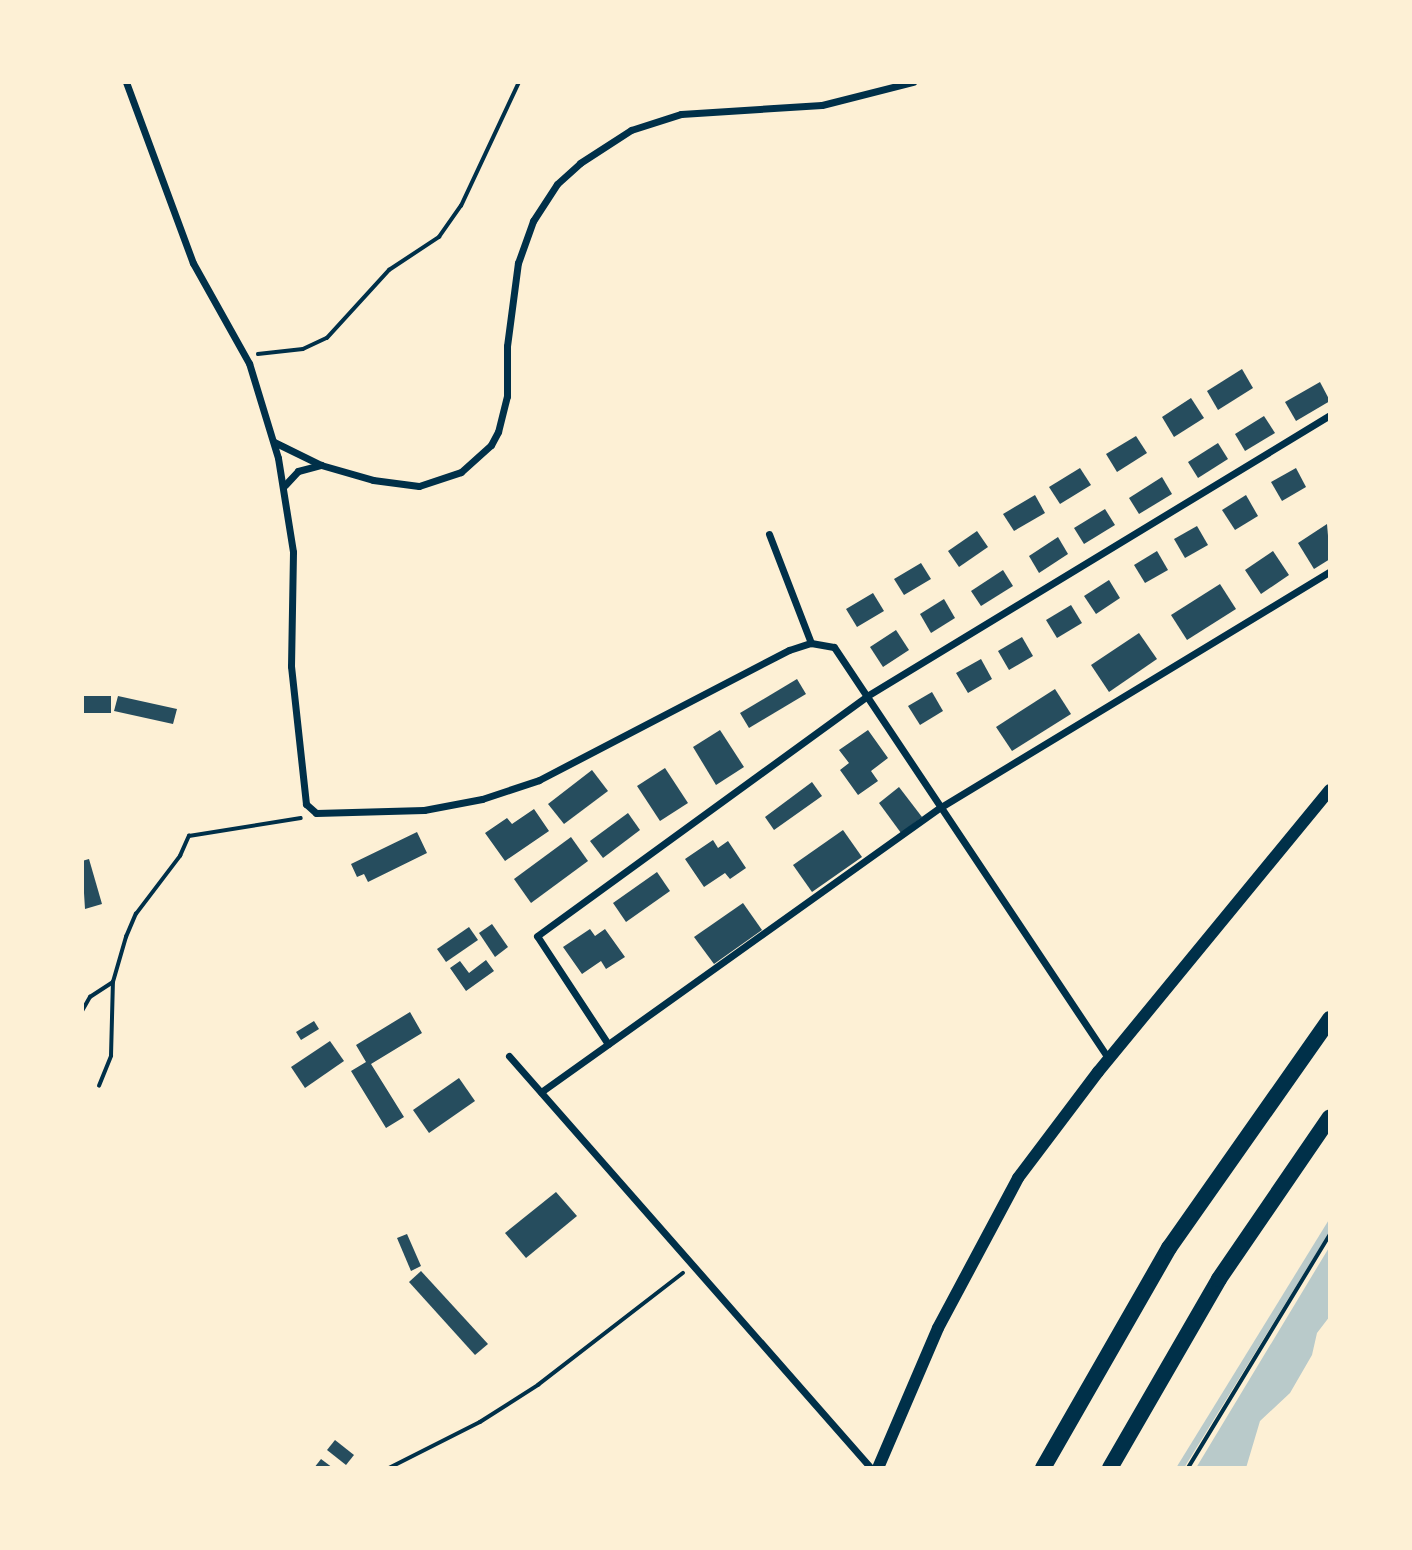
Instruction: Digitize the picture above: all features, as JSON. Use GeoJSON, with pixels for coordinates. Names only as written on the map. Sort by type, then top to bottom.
{"type":"FeatureCollection","features":[{"type":"Feature","properties":{"kind":"highway"},"geometry":{"type":"LineString","coordinates":[[1043,1468],[1169,1248],[1330,1019]]}},
{"type":"Feature","properties":{"kind":"highway"},"geometry":{"type":"LineString","coordinates":[[1110,1468],[1219,1279],[1330,1117]]}},
{"type":"Feature","properties":{"kind":"main road"},"geometry":{"type":"LineString","coordinates":[[878,1468],[939,1328],[991,1222],[1046,1137],[1330,790]]}},
{"type":"Feature","properties":{"kind":"street"},"geometry":{"type":"LineString","coordinates":[[126,82],[193,262],[246,356],[274,442],[284,486],[293,552],[290,666],[306,804],[316,813],[424,810],[482,799],[539,780],[811,643],[834,646],[1109,1060]]}},
{"type":"Feature","properties":{"kind":"street"},"geometry":{"type":"LineString","coordinates":[[274,442],[321,465],[373,480],[419,486],[461,472],[491,445],[507,396],[507,346],[525,241],[541,204],[557,184],[604,145],[631,130],[681,114],[822,105],[913,82]]}},
{"type":"Feature","properties":{"kind":"street"},"geometry":{"type":"LineString","coordinates":[[608,1044],[537,936],[867,696],[1330,415]]}},
{"type":"Feature","properties":{"kind":"street"},"geometry":{"type":"LineString","coordinates":[[284,486],[298,471],[321,465]]}},
{"type":"Feature","properties":{"kind":"street"},"geometry":{"type":"LineString","coordinates":[[769,534],[811,643]]}},
{"type":"Feature","properties":{"kind":"street"},"geometry":{"type":"LineString","coordinates":[[541,1093],[941,807],[1330,571]]}},
{"type":"Feature","properties":{"kind":"street"},"geometry":{"type":"LineString","coordinates":[[509,1056],[871,1468]]}},
{"type":"Feature","properties":{"kind":"path"},"geometry":{"type":"LineString","coordinates":[[246,356],[303,349],[327,338],[389,270],[439,237],[461,206],[519,82]]}},
{"type":"Feature","properties":{"kind":"path"},"geometry":{"type":"LineString","coordinates":[[99,1086],[115,1035],[113,982],[136,914],[180,856],[189,836],[316,813]]}},
{"type":"Feature","properties":{"kind":"path"},"geometry":{"type":"LineString","coordinates":[[82,1011],[90,997],[113,982]]}},
{"type":"Feature","properties":{"kind":"path"},"geometry":{"type":"LineString","coordinates":[[82,997],[90,997]]}},
{"type":"Feature","properties":{"kind":"path"},"geometry":{"type":"LineString","coordinates":[[1188,1468],[1330,1234]]}},
{"type":"Feature","properties":{"kind":"path"},"geometry":{"type":"LineString","coordinates":[[388,1468],[480,1422],[538,1385],[692,1265]]}},
{"type":"Feature","properties":{"kind":"shaded area"},"geometry":{"type":"Polygon","coordinates":[[[1330,1218],[1330,1231],[1184,1468],[1176,1468],[1330,1218]]]}},
{"type":"Feature","properties":{"kind":"shaded area"},"geometry":{"type":"Polygon","coordinates":[[[1330,1246],[1330,1316],[1317,1333],[1312,1355],[1290,1393],[1260,1421],[1246,1468],[1196,1468],[1330,1246]]]}},
{"type":"Feature","properties":{"kind":"building"},"geometry":{"type":"Polygon","coordinates":[[[1242,369],[1253,388],[1218,410],[1207,391],[1242,369]]]}},
{"type":"Feature","properties":{"kind":"building"},"geometry":{"type":"Polygon","coordinates":[[[1320,382],[1330,401],[1296,421],[1285,402],[1320,382]]]}},
{"type":"Feature","properties":{"kind":"building"},"geometry":{"type":"Polygon","coordinates":[[[1191,398],[1204,418],[1174,437],[1162,417],[1191,398]]]}},
{"type":"Feature","properties":{"kind":"building"},"geometry":{"type":"Polygon","coordinates":[[[1264,416],[1275,433],[1245,451],[1235,434],[1264,416]]]}},
{"type":"Feature","properties":{"kind":"building"},"geometry":{"type":"Polygon","coordinates":[[[1136,436],[1147,453],[1117,472],[1106,454],[1136,436]]]}},
{"type":"Feature","properties":{"kind":"building"},"geometry":{"type":"Polygon","coordinates":[[[1218,443],[1228,459],[1198,478],[1188,462],[1218,443]]]}},
{"type":"Feature","properties":{"kind":"building"},"geometry":{"type":"Polygon","coordinates":[[[1080,468],[1091,485],[1060,504],[1049,487],[1080,468]]]}},
{"type":"Feature","properties":{"kind":"building"},"geometry":{"type":"Polygon","coordinates":[[[1296,468],[1306,487],[1282,501],[1271,482],[1296,468]]]}},
{"type":"Feature","properties":{"kind":"building"},"geometry":{"type":"Polygon","coordinates":[[[1162,477],[1172,494],[1139,514],[1129,498],[1162,477]]]}},
{"type":"Feature","properties":{"kind":"building"},"geometry":{"type":"Polygon","coordinates":[[[1035,495],[1045,513],[1014,531],[1003,514],[1035,495]]]}},
{"type":"Feature","properties":{"kind":"building"},"geometry":{"type":"Polygon","coordinates":[[[1246,495],[1258,516],[1235,530],[1222,510],[1246,495]]]}},
{"type":"Feature","properties":{"kind":"building"},"geometry":{"type":"Polygon","coordinates":[[[1105,509],[1115,525],[1084,544],[1074,528],[1105,509]]]}},
{"type":"Feature","properties":{"kind":"building"},"geometry":{"type":"Polygon","coordinates":[[[1327,524],[1330,559],[1314,569],[1298,543],[1327,524]]]}},
{"type":"Feature","properties":{"kind":"building"},"geometry":{"type":"Polygon","coordinates":[[[1197,526],[1208,545],[1185,558],[1174,539],[1197,526]]]}},
{"type":"Feature","properties":{"kind":"building"},"geometry":{"type":"Polygon","coordinates":[[[977,531],[988,547],[959,567],[948,551],[977,531]]]}},
{"type":"Feature","properties":{"kind":"building"},"geometry":{"type":"Polygon","coordinates":[[[1058,537],[1068,554],[1039,573],[1029,556],[1058,537]]]}},
{"type":"Feature","properties":{"kind":"building"},"geometry":{"type":"Polygon","coordinates":[[[1157,551],[1168,570],[1145,583],[1134,565],[1157,551]]]}},
{"type":"Feature","properties":{"kind":"building"},"geometry":{"type":"Polygon","coordinates":[[[1273,551],[1289,575],[1261,594],[1245,570],[1273,551]]]}},
{"type":"Feature","properties":{"kind":"building"},"geometry":{"type":"Polygon","coordinates":[[[921,563],[931,579],[904,595],[894,579],[921,563]]]}},
{"type":"Feature","properties":{"kind":"building"},"geometry":{"type":"Polygon","coordinates":[[[1003,570],[1013,586],[981,606],[971,591],[1003,570]]]}},
{"type":"Feature","properties":{"kind":"building"},"geometry":{"type":"Polygon","coordinates":[[[1109,580],[1120,598],[1096,614],[1084,596],[1109,580]]]}},
{"type":"Feature","properties":{"kind":"building"},"geometry":{"type":"Polygon","coordinates":[[[1220,584],[1236,609],[1187,640],[1171,615],[1220,584]]]}},
{"type":"Feature","properties":{"kind":"building"},"geometry":{"type":"Polygon","coordinates":[[[873,593],[884,611],[857,627],[846,609],[873,593]]]}},
{"type":"Feature","properties":{"kind":"building"},"geometry":{"type":"Polygon","coordinates":[[[944,599],[955,618],[931,633],[920,614],[944,599]]]}},
{"type":"Feature","properties":{"kind":"building"},"geometry":{"type":"Polygon","coordinates":[[[1071,605],[1082,623],[1057,638],[1046,620],[1071,605]]]}},
{"type":"Feature","properties":{"kind":"building"},"geometry":{"type":"Polygon","coordinates":[[[896,630],[909,650],[883,667],[870,647],[896,630]]]}},
{"type":"Feature","properties":{"kind":"building"},"geometry":{"type":"Polygon","coordinates":[[[1139,633],[1157,659],[1109,692],[1091,665],[1139,633]]]}},
{"type":"Feature","properties":{"kind":"building"},"geometry":{"type":"Polygon","coordinates":[[[1022,637],[1033,656],[1009,670],[998,651],[1022,637]]]}},
{"type":"Feature","properties":{"kind":"building"},"geometry":{"type":"Polygon","coordinates":[[[981,659],[992,679],[968,693],[956,673],[981,659]]]}},
{"type":"Feature","properties":{"kind":"building"},"geometry":{"type":"Polygon","coordinates":[[[797,679],[806,694],[749,728],[740,713],[797,679]]]}},
{"type":"Feature","properties":{"kind":"building"},"geometry":{"type":"Polygon","coordinates":[[[1055,689],[1071,714],[1012,751],[996,727],[1055,689]]]}},
{"type":"Feature","properties":{"kind":"building"},"geometry":{"type":"Polygon","coordinates":[[[932,692],[943,711],[920,725],[908,706],[932,692]]]}},
{"type":"Feature","properties":{"kind":"building"},"geometry":{"type":"Polygon","coordinates":[[[82,696],[111,696],[111,713],[82,713],[82,696]]]}},
{"type":"Feature","properties":{"kind":"building"},"geometry":{"type":"Polygon","coordinates":[[[118,696],[177,709],[173,724],[114,711],[118,696]]]}},
{"type":"Feature","properties":{"kind":"building"},"geometry":{"type":"Polygon","coordinates":[[[720,730],[744,767],[716,785],[693,747],[720,730]]]}},
{"type":"Feature","properties":{"kind":"building"},"geometry":{"type":"Polygon","coordinates":[[[868,730],[888,758],[871,771],[878,781],[858,795],[840,770],[849,763],[839,750],[868,730]]]}},
{"type":"Feature","properties":{"kind":"building"},"geometry":{"type":"Polygon","coordinates":[[[665,768],[688,803],[660,821],[637,786],[665,768]]]}},
{"type":"Feature","properties":{"kind":"building"},"geometry":{"type":"Polygon","coordinates":[[[592,770],[608,791],[564,824],[548,804],[592,770]]]}},
{"type":"Feature","properties":{"kind":"building"},"geometry":{"type":"Polygon","coordinates":[[[812,782],[822,796],[774,830],[765,817],[812,782]]]}},
{"type":"Feature","properties":{"kind":"building"},"geometry":{"type":"Polygon","coordinates":[[[899,787],[922,817],[901,833],[879,803],[899,787]]]}},
{"type":"Feature","properties":{"kind":"building"},"geometry":{"type":"Polygon","coordinates":[[[534,809],[549,831],[505,861],[485,833],[507,818],[512,824],[534,809]]]}},
{"type":"Feature","properties":{"kind":"building"},"geometry":{"type":"Polygon","coordinates":[[[628,813],[640,830],[603,858],[590,841],[628,813]]]}},
{"type":"Feature","properties":{"kind":"building"},"geometry":{"type":"Polygon","coordinates":[[[843,830],[862,857],[812,892],[793,865],[843,830]]]}},
{"type":"Feature","properties":{"kind":"building"},"geometry":{"type":"Polygon","coordinates":[[[417,832],[427,853],[368,882],[364,874],[357,877],[351,864],[417,832]]]}},
{"type":"Feature","properties":{"kind":"building"},"geometry":{"type":"Polygon","coordinates":[[[571,837],[588,861],[531,903],[514,879],[571,837]]]}},
{"type":"Feature","properties":{"kind":"building"},"geometry":{"type":"Polygon","coordinates":[[[713,840],[718,848],[728,841],[746,868],[730,879],[725,873],[704,887],[685,859],[713,840]]]}},
{"type":"Feature","properties":{"kind":"building"},"geometry":{"type":"Polygon","coordinates":[[[89,859],[102,904],[85,909],[82,861],[89,859]]]}},
{"type":"Feature","properties":{"kind":"building"},"geometry":{"type":"Polygon","coordinates":[[[657,872],[670,891],[626,922],[613,903],[657,872]]]}},
{"type":"Feature","properties":{"kind":"building"},"geometry":{"type":"Polygon","coordinates":[[[743,903],[762,930],[714,964],[694,937],[743,903]]]}},
{"type":"Feature","properties":{"kind":"building"},"geometry":{"type":"Polygon","coordinates":[[[492,924],[508,947],[495,957],[479,933],[492,924]]]}},
{"type":"Feature","properties":{"kind":"building"},"geometry":{"type":"Polygon","coordinates":[[[469,927],[478,940],[446,962],[437,949],[469,927]]]}},
{"type":"Feature","properties":{"kind":"building"},"geometry":{"type":"Polygon","coordinates":[[[590,929],[595,936],[605,929],[625,957],[606,969],[601,961],[582,974],[563,947],[590,929]]]}},
{"type":"Feature","properties":{"kind":"building"},"geometry":{"type":"Polygon","coordinates":[[[486,960],[494,971],[466,991],[450,968],[460,961],[469,973],[486,960]]]}},
{"type":"Feature","properties":{"kind":"building"},"geometry":{"type":"Polygon","coordinates":[[[410,1012],[422,1033],[371,1064],[404,1117],[386,1128],[351,1071],[366,1062],[356,1045],[410,1012]]]}},
{"type":"Feature","properties":{"kind":"building"},"geometry":{"type":"Polygon","coordinates":[[[314,1021],[319,1029],[301,1040],[296,1032],[314,1021]]]}},
{"type":"Feature","properties":{"kind":"building"},"geometry":{"type":"Polygon","coordinates":[[[330,1041],[344,1061],[305,1088],[291,1067],[330,1041]]]}},
{"type":"Feature","properties":{"kind":"building"},"geometry":{"type":"Polygon","coordinates":[[[459,1078],[475,1101],[429,1133],[413,1110],[459,1078]]]}},
{"type":"Feature","properties":{"kind":"building"},"geometry":{"type":"Polygon","coordinates":[[[556,1192],[577,1216],[526,1258],[505,1233],[556,1192]]]}},
{"type":"Feature","properties":{"kind":"building"},"geometry":{"type":"Polygon","coordinates":[[[407,1234],[421,1266],[411,1271],[397,1238],[407,1234]]]}},
{"type":"Feature","properties":{"kind":"building"},"geometry":{"type":"Polygon","coordinates":[[[421,1271],[488,1344],[475,1355],[409,1282],[421,1271]]]}},
{"type":"Feature","properties":{"kind":"building"},"geometry":{"type":"Polygon","coordinates":[[[335,1440],[354,1455],[346,1465],[327,1450],[335,1440]]]}},
{"type":"Feature","properties":{"kind":"building"},"geometry":{"type":"Polygon","coordinates":[[[321,1459],[333,1468],[314,1468],[321,1459]]]}}]}
